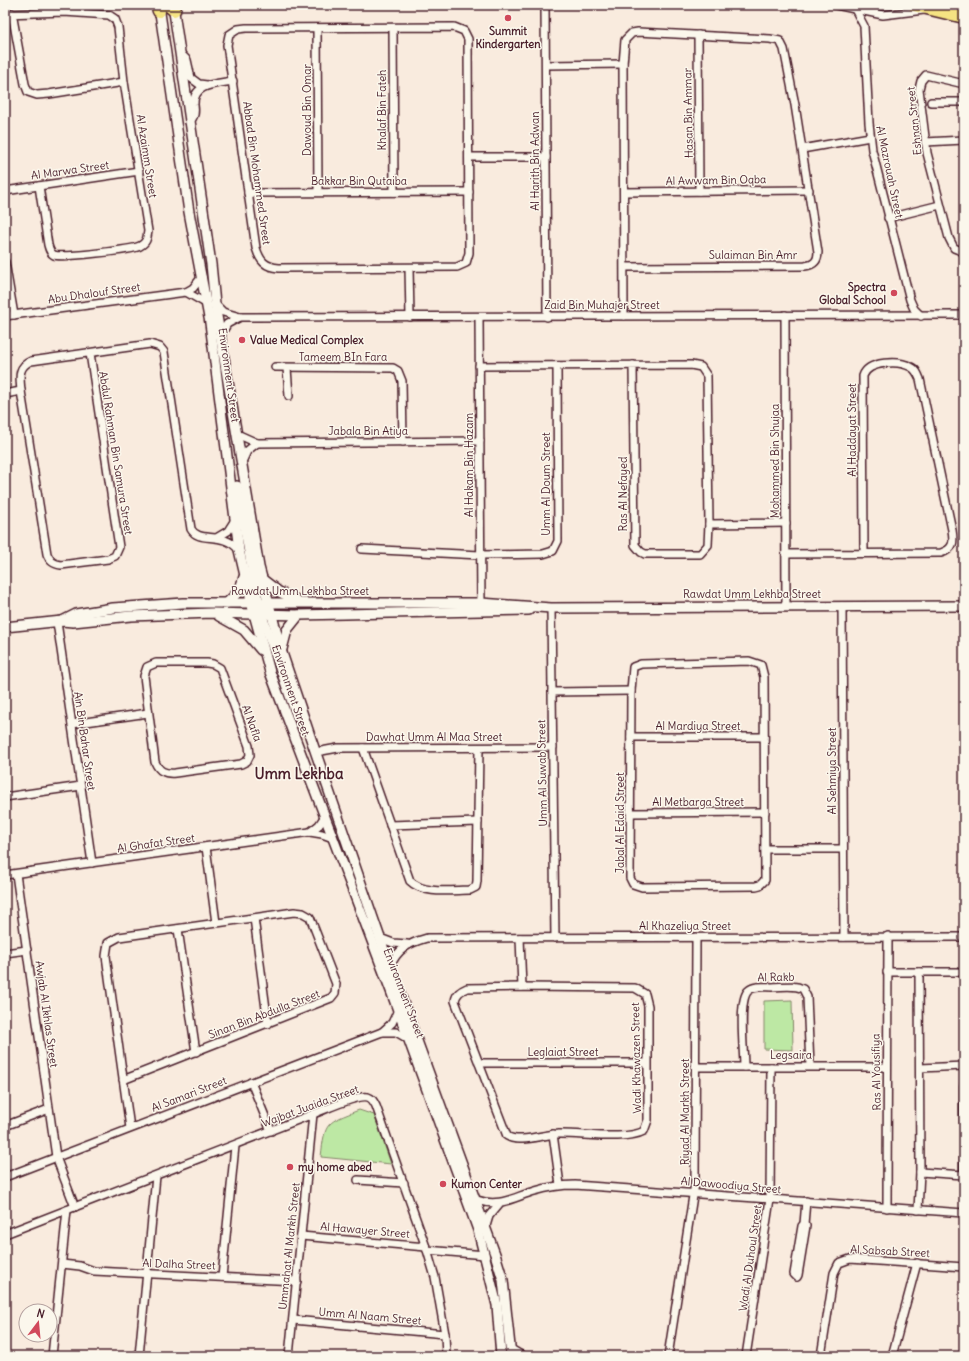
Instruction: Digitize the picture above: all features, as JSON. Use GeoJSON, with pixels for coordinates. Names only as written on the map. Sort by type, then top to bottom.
{"type":"FeatureCollection","features":[{"type":"Feature","properties":{"kind":"highway"},"geometry":{"type":"LineString","coordinates":[[914,5],[964,17]]}},
{"type":"Feature","properties":{"kind":"street","name":"Al Harith Bin Adwan"},"geometry":{"type":"LineString","coordinates":[[545,5],[547,317]]}},
{"type":"Feature","properties":{"kind":"street"},"geometry":{"type":"LineString","coordinates":[[836,5],[873,14],[934,10]]}},
{"type":"Feature","properties":{"kind":"street","name":"Environment Street"},"geometry":{"type":"LineString","coordinates":[[167,7],[180,53],[211,264],[211,304],[235,520],[244,576],[255,603],[282,652],[390,968],[486,1226],[503,1280],[511,1353]]}},
{"type":"Feature","properties":{"kind":"street","name":"Environment Street"},"geometry":{"type":"LineString","coordinates":[[167,7],[189,212],[202,277],[220,337],[241,463],[262,579],[268,603],[262,614],[265,658],[398,1010],[478,1230],[497,1304],[501,1356]]}},
{"type":"Feature","properties":{"kind":"street","name":"Al Mazrouah Street"},"geometry":{"type":"LineString","coordinates":[[856,10],[864,26],[870,138],[888,218],[910,300],[914,308],[921,316]]}},
{"type":"Feature","properties":{"kind":"street","name":"Al Azaimm Street"},"geometry":{"type":"LineString","coordinates":[[9,13],[64,12],[109,15],[115,19],[118,27],[124,82],[148,231],[145,243],[132,249],[66,256],[54,254],[48,245],[39,186]]}},
{"type":"Feature","properties":{"kind":"street"},"geometry":{"type":"LineString","coordinates":[[9,13],[28,92],[38,95],[49,94],[124,82]]}},
{"type":"Feature","properties":{"kind":"street"},"geometry":{"type":"LineString","coordinates":[[864,26],[873,14]]}},
{"type":"Feature","properties":{"kind":"street","name":"Abbad Bin Mohammed Street"},"geometry":{"type":"LineString","coordinates":[[454,27],[460,28],[467,34],[469,253],[466,263],[457,267],[409,268],[270,267],[260,260],[256,248],[227,45],[229,35],[232,31],[246,28],[393,28],[454,27]]}},
{"type":"Feature","properties":{"kind":"street","name":"Dawoud Bin Omar"},"geometry":{"type":"LineString","coordinates":[[318,28],[318,192]]}},
{"type":"Feature","properties":{"kind":"street","name":"Khalaf Bin Fateh"},"geometry":{"type":"LineString","coordinates":[[393,28],[394,192]]}},
{"type":"Feature","properties":{"kind":"street","name":"Sulaiman Bin Amr"},"geometry":{"type":"LineString","coordinates":[[624,267],[805,266],[814,264],[818,256],[818,252],[809,190],[782,44],[780,41],[770,38],[632,33],[625,40],[623,64],[624,316]]}},
{"type":"Feature","properties":{"kind":"street","name":"Hasan Bin Ammar"},"geometry":{"type":"LineString","coordinates":[[698,35],[699,191]]}},
{"type":"Feature","properties":{"kind":"street"},"geometry":{"type":"LineString","coordinates":[[180,53],[187,60],[191,78],[200,84],[208,85],[233,81]]}},
{"type":"Feature","properties":{"kind":"street"},"geometry":{"type":"LineString","coordinates":[[546,65],[623,64]]}},
{"type":"Feature","properties":{"kind":"street","name":"Eshnan Street"},"geometry":{"type":"LineString","coordinates":[[964,84],[929,75],[922,78],[919,89],[925,142],[940,205],[951,244],[957,250],[964,252]]}},
{"type":"Feature","properties":{"kind":"street"},"geometry":{"type":"LineString","coordinates":[[189,122],[194,114],[194,100],[196,94],[199,90],[208,85]]}},
{"type":"Feature","properties":{"kind":"street"},"geometry":{"type":"LineString","coordinates":[[931,102],[964,102]]}},
{"type":"Feature","properties":{"kind":"street"},"geometry":{"type":"LineString","coordinates":[[802,149],[870,138]]}},
{"type":"Feature","properties":{"kind":"street"},"geometry":{"type":"LineString","coordinates":[[925,142],[964,140]]}},
{"type":"Feature","properties":{"kind":"street"},"geometry":{"type":"LineString","coordinates":[[469,157],[546,157]]}},
{"type":"Feature","properties":{"kind":"street","name":"Al Marwa Street"},"geometry":{"type":"LineString","coordinates":[[5,191],[139,171]]}},
{"type":"Feature","properties":{"kind":"street","name":"Al Awwam Bin Oqba"},"geometry":{"type":"LineString","coordinates":[[624,192],[809,190]]}},
{"type":"Feature","properties":{"kind":"street","name":"Bakkar Bin Qutaiba"},"geometry":{"type":"LineString","coordinates":[[248,193],[469,192]]}},
{"type":"Feature","properties":{"kind":"street"},"geometry":{"type":"LineString","coordinates":[[888,218],[940,205]]}},
{"type":"Feature","properties":{"kind":"street"},"geometry":{"type":"LineString","coordinates":[[5,262],[14,315]]}},
{"type":"Feature","properties":{"kind":"street"},"geometry":{"type":"LineString","coordinates":[[409,268],[410,317]]}},
{"type":"Feature","properties":{"kind":"street"},"geometry":{"type":"LineString","coordinates":[[186,292],[193,288],[202,277]]}},
{"type":"Feature","properties":{"kind":"street"},"geometry":{"type":"LineString","coordinates":[[186,292],[211,304]]}},
{"type":"Feature","properties":{"kind":"street","name":"Abu Dhalouf Street"},"geometry":{"type":"LineString","coordinates":[[5,316],[186,292]]}},
{"type":"Feature","properties":{"kind":"street","name":"Zaid Bin Muhajer Street"},"geometry":{"type":"LineString","coordinates":[[211,304],[224,312],[240,317],[921,316],[964,314]]}},
{"type":"Feature","properties":{"kind":"street","name":"Mohammed Bin Shujaa"},"geometry":{"type":"LineString","coordinates":[[785,315],[786,606]]}},
{"type":"Feature","properties":{"kind":"street"},"geometry":{"type":"LineString","coordinates":[[220,337],[227,324],[240,317]]}},
{"type":"Feature","properties":{"kind":"street","name":"Al Hakam Bin Hazam"},"geometry":{"type":"LineString","coordinates":[[479,317],[481,608]]}},
{"type":"Feature","properties":{"kind":"street","name":"Abdul Rahman Bin Samura Street"},"geometry":{"type":"LineString","coordinates":[[90,353],[119,547],[117,554],[112,558],[61,565],[54,564],[48,558],[21,391],[20,371],[26,363],[90,353],[150,344],[160,347],[164,352],[191,529],[200,536],[218,537],[230,542],[239,550]]}},
{"type":"Feature","properties":{"kind":"street","name":"Al Haddayat Street"},"geometry":{"type":"LineString","coordinates":[[786,554],[864,552],[941,554],[950,549],[954,542],[920,379],[916,370],[904,364],[872,365],[866,369],[862,380],[864,552]]}},
{"type":"Feature","properties":{"kind":"street","name":"Ras Al Nefayed"},"geometry":{"type":"LineString","coordinates":[[479,366],[557,366],[633,365],[691,365],[701,367],[705,371],[708,382],[709,524],[708,545],[700,554],[645,554],[635,545],[633,365]]}},
{"type":"Feature","properties":{"kind":"street","name":"Umm Al Doum Street"},"geometry":{"type":"LineString","coordinates":[[480,555],[543,554],[553,551],[557,546],[557,366]]}},
{"type":"Feature","properties":{"kind":"street","name":"Tameem BIn Fara"},"geometry":{"type":"LineString","coordinates":[[275,367],[393,368],[398,371],[402,381],[403,442]]}},
{"type":"Feature","properties":{"kind":"street","name":"Tameem BIn Fara"},"geometry":{"type":"LineString","coordinates":[[288,368],[289,396]]}},
{"type":"Feature","properties":{"kind":"street"},"geometry":{"type":"LineString","coordinates":[[5,394],[21,391]]}},
{"type":"Feature","properties":{"kind":"street","name":"Jabala Bin Atiya"},"geometry":{"type":"LineString","coordinates":[[237,434],[257,443],[480,441]]}},
{"type":"Feature","properties":{"kind":"street"},"geometry":{"type":"LineString","coordinates":[[241,463],[247,451],[257,443]]}},
{"type":"Feature","properties":{"kind":"street"},"geometry":{"type":"LineString","coordinates":[[227,454],[233,467],[255,603],[264,610],[262,614],[307,742],[316,752]]}},
{"type":"Feature","properties":{"kind":"street"},"geometry":{"type":"LineString","coordinates":[[218,537],[228,530],[235,520]]}},
{"type":"Feature","properties":{"kind":"street"},"geometry":{"type":"LineString","coordinates":[[709,524],[786,523]]}},
{"type":"Feature","properties":{"kind":"street"},"geometry":{"type":"LineString","coordinates":[[362,549],[480,555]]}},
{"type":"Feature","properties":{"kind":"street"},"geometry":{"type":"LineString","coordinates":[[227,603],[239,591],[244,576]]}},
{"type":"Feature","properties":{"kind":"street"},"geometry":{"type":"LineString","coordinates":[[262,579],[279,592],[304,603]]}},
{"type":"Feature","properties":{"kind":"street","name":"Rawdat Umm Lekhba Street"},"geometry":{"type":"LineString","coordinates":[[60,621],[76,614],[136,605],[304,603],[481,608]]}},
{"type":"Feature","properties":{"kind":"street","name":"Rawdat Umm Lekhba Street"},"geometry":{"type":"LineString","coordinates":[[5,627],[60,621],[212,613],[298,615],[531,605],[551,608],[964,606]]}},
{"type":"Feature","properties":{"kind":"street","name":"Al Sehmiya Street"},"geometry":{"type":"LineString","coordinates":[[842,606],[844,937]]}},
{"type":"Feature","properties":{"kind":"street","name":"Umm Al Suwab Street"},"geometry":{"type":"LineString","coordinates":[[551,608],[555,938]]}},
{"type":"Feature","properties":{"kind":"street"},"geometry":{"type":"LineString","coordinates":[[212,613],[229,620],[244,630],[256,643],[265,658]]}},
{"type":"Feature","properties":{"kind":"street"},"geometry":{"type":"LineString","coordinates":[[282,652],[287,630],[298,615]]}},
{"type":"Feature","properties":{"kind":"street","name":"Ain Bin Bahar Street"},"geometry":{"type":"LineString","coordinates":[[60,621],[72,724],[92,863]]}},
{"type":"Feature","properties":{"kind":"street","name":"Jabal Al Edaid Street"},"geometry":{"type":"LineString","coordinates":[[741,662],[757,663],[763,668],[765,880],[760,885],[637,886],[633,884],[630,878],[631,737],[632,670],[636,664],[741,662]]}},
{"type":"Feature","properties":{"kind":"street","name":"Al Nafla"},"geometry":{"type":"LineString","coordinates":[[156,663],[207,663],[217,666],[222,673],[249,746],[249,758],[241,764],[175,773],[164,773],[155,762],[148,713],[144,676],[147,667],[156,663]]}},
{"type":"Feature","properties":{"kind":"street"},"geometry":{"type":"LineString","coordinates":[[552,692],[631,691]]}},
{"type":"Feature","properties":{"kind":"street"},"geometry":{"type":"LineString","coordinates":[[72,724],[148,713]]}},
{"type":"Feature","properties":{"kind":"street","name":"Al Mardiya Street"},"geometry":{"type":"LineString","coordinates":[[631,737],[764,738]]}},
{"type":"Feature","properties":{"kind":"street","name":"Dawhat Umm Al Maa Street"},"geometry":{"type":"LineString","coordinates":[[316,752],[338,748],[553,747]]}},
{"type":"Feature","properties":{"kind":"street"},"geometry":{"type":"LineString","coordinates":[[363,748],[407,876],[414,885],[429,890],[470,890],[476,887],[477,884],[478,748]]}},
{"type":"Feature","properties":{"kind":"street"},"geometry":{"type":"LineString","coordinates":[[5,797],[81,786]]}},
{"type":"Feature","properties":{"kind":"street","name":"Al Metbarga Street"},"geometry":{"type":"LineString","coordinates":[[630,813],[765,812]]}},
{"type":"Feature","properties":{"kind":"street"},"geometry":{"type":"LineString","coordinates":[[310,832],[319,825],[325,816]]}},
{"type":"Feature","properties":{"kind":"street"},"geometry":{"type":"LineString","coordinates":[[390,825],[478,822]]}},
{"type":"Feature","properties":{"kind":"street","name":"Al Ghafat Street"},"geometry":{"type":"LineString","coordinates":[[5,875],[310,832],[332,838]]}},
{"type":"Feature","properties":{"kind":"street"},"geometry":{"type":"LineString","coordinates":[[206,847],[216,923]]}},
{"type":"Feature","properties":{"kind":"street"},"geometry":{"type":"LineString","coordinates":[[765,849],[843,849]]}},
{"type":"Feature","properties":{"kind":"street","name":"Awjab Al Ikhlas Street"},"geometry":{"type":"LineString","coordinates":[[16,874],[56,1157],[75,1207]]}},
{"type":"Feature","properties":{"kind":"street","name":"Sinan Bin Abdulla Street"},"geometry":{"type":"LineString","coordinates":[[123,1080],[331,998],[335,993],[336,984],[312,921],[307,914],[294,912],[119,937],[108,943],[106,949],[123,1080],[130,1128]]}},
{"type":"Feature","properties":{"kind":"street"},"geometry":{"type":"LineString","coordinates":[[254,918],[268,1024]]}},
{"type":"Feature","properties":{"kind":"street"},"geometry":{"type":"LineString","coordinates":[[178,929],[196,1052]]}},
{"type":"Feature","properties":{"kind":"street","name":"Ras Al Yousifiya"},"geometry":{"type":"LineString","coordinates":[[887,1208],[886,1067],[888,936]]}},
{"type":"Feature","properties":{"kind":"street","name":"Riyad Al Markh Street"},"geometry":{"type":"LineString","coordinates":[[668,1356],[694,1193],[696,937]]}},
{"type":"Feature","properties":{"kind":"street","name":"Al Khazeliya Street"},"geometry":{"type":"LineString","coordinates":[[380,938],[393,943],[408,944],[427,938],[964,937]]}},
{"type":"Feature","properties":{"kind":"street"},"geometry":{"type":"LineString","coordinates":[[520,938],[522,987]]}},
{"type":"Feature","properties":{"kind":"street"},"geometry":{"type":"LineString","coordinates":[[390,968],[397,954],[408,944]]}},
{"type":"Feature","properties":{"kind":"street"},"geometry":{"type":"LineString","coordinates":[[5,953],[27,950]]}},
{"type":"Feature","properties":{"kind":"street"},"geometry":{"type":"LineString","coordinates":[[887,972],[964,972]]}},
{"type":"Feature","properties":{"kind":"street"},"geometry":{"type":"LineString","coordinates":[[918,1210],[920,1172],[919,972]]}},
{"type":"Feature","properties":{"kind":"street","name":"Al Rakb"},"geometry":{"type":"LineString","coordinates":[[744,1067],[743,1006],[745,994],[749,990],[756,987],[795,986],[803,989],[807,997],[810,1066]]}},
{"type":"Feature","properties":{"kind":"street","name":"Wadi Khawazen Street"},"geometry":{"type":"LineString","coordinates":[[522,987],[634,988],[641,990],[648,1000],[648,1120],[644,1131],[629,1136],[553,1134],[519,1140],[511,1139],[507,1136],[455,1001],[456,995],[460,991],[467,988],[522,987]]}},
{"type":"Feature","properties":{"kind":"street","name":"Al Samari Street"},"geometry":{"type":"LineString","coordinates":[[382,1032],[392,1023],[398,1010]]}},
{"type":"Feature","properties":{"kind":"street","name":"Al Samari Street"},"geometry":{"type":"LineString","coordinates":[[5,1177],[382,1032],[396,1032],[408,1039]]}},
{"type":"Feature","properties":{"kind":"street","name":"Leglaiat Street"},"geometry":{"type":"LineString","coordinates":[[479,1063],[647,1063]]}},
{"type":"Feature","properties":{"kind":"street","name":"Wadi Al Duhoul Street"},"geometry":{"type":"LineString","coordinates":[[746,1356],[770,1199],[771,1066]]}},
{"type":"Feature","properties":{"kind":"street"},"geometry":{"type":"LineString","coordinates":[[920,1068],[964,1066]]}},
{"type":"Feature","properties":{"kind":"street","name":"Legsaira"},"geometry":{"type":"LineString","coordinates":[[696,1067],[886,1067]]}},
{"type":"Feature","properties":{"kind":"street"},"geometry":{"type":"LineString","coordinates":[[251,1082],[271,1131]]}},
{"type":"Feature","properties":{"kind":"street"},"geometry":{"type":"LineString","coordinates":[[920,1172],[964,1175],[964,1086]]}},
{"type":"Feature","properties":{"kind":"street","name":"Wajbat Juaida Street"},"geometry":{"type":"LineString","coordinates":[[5,1234],[314,1114],[358,1098],[368,1097],[376,1106],[427,1248],[437,1287],[445,1334],[446,1356]]}},
{"type":"Feature","properties":{"kind":"street"},"geometry":{"type":"LineString","coordinates":[[5,1126],[49,1109]]}},
{"type":"Feature","properties":{"kind":"street","name":"Ummahat Al Markh Street"},"geometry":{"type":"LineString","coordinates":[[289,1356],[314,1114]]}},
{"type":"Feature","properties":{"kind":"street"},"geometry":{"type":"LineString","coordinates":[[553,1134],[560,1185]]}},
{"type":"Feature","properties":{"kind":"street"},"geometry":{"type":"LineString","coordinates":[[222,1277],[234,1146]]}},
{"type":"Feature","properties":{"kind":"street"},"geometry":{"type":"LineString","coordinates":[[139,1356],[156,1176]]}},
{"type":"Feature","properties":{"kind":"street"},"geometry":{"type":"LineString","coordinates":[[358,1180],[404,1183]]}},
{"type":"Feature","properties":{"kind":"street","name":"Al Dawoodiya Street"},"geometry":{"type":"LineString","coordinates":[[477,1200],[484,1203],[500,1204],[533,1191],[560,1185],[694,1193],[964,1213]]}},
{"type":"Feature","properties":{"kind":"street"},"geometry":{"type":"LineString","coordinates":[[800,1249],[806,1201]]}},
{"type":"Feature","properties":{"kind":"street"},"geometry":{"type":"LineString","coordinates":[[486,1226],[489,1216],[500,1204]]}},
{"type":"Feature","properties":{"kind":"street"},"geometry":{"type":"LineString","coordinates":[[52,1356],[67,1210]]}},
{"type":"Feature","properties":{"kind":"street","name":"Al Hawayer Street"},"geometry":{"type":"LineString","coordinates":[[301,1236],[485,1255]]}},
{"type":"Feature","properties":{"kind":"street","name":"Al Sabsab Street"},"geometry":{"type":"LineString","coordinates":[[821,1356],[834,1274],[839,1263],[850,1259],[964,1267]]}},
{"type":"Feature","properties":{"kind":"street"},"geometry":{"type":"LineString","coordinates":[[892,1356],[917,1263]]}},
{"type":"Feature","properties":{"kind":"street","name":"Al Dalha Street"},"geometry":{"type":"LineString","coordinates":[[62,1264],[80,1266],[90,1271],[297,1281]]}},
{"type":"Feature","properties":{"kind":"street","name":"Umm Al Naam Street"},"geometry":{"type":"LineString","coordinates":[[293,1320],[445,1334]]}},
{"type":"Feature","properties":{"kind":"street"},"geometry":{"type":"LineString","coordinates":[[511,1353],[523,1356]]}},
{"type":"Feature","properties":{"kind":"green space"},"geometry":{"type":"Polygon","coordinates":[[[792,1000],[793,1050],[764,1049],[764,1001],[792,1000]]]}},
{"type":"Feature","properties":{"kind":"green space"},"geometry":{"type":"Polygon","coordinates":[[[359,1110],[374,1115],[391,1164],[321,1157],[324,1136],[329,1125],[340,1118],[359,1110]]]}},
{"type":"Feature","properties":{"kind":"place","name":"Summit Kindergarten"},"geometry":{"type":"Point","coordinates":[508,18]}},
{"type":"Feature","properties":{"kind":"place","name":"Spectra Global School"},"geometry":{"type":"Point","coordinates":[894,293]}},
{"type":"Feature","properties":{"kind":"place","name":"Value Medical Complex"},"geometry":{"type":"Point","coordinates":[242,340]}},
{"type":"Feature","properties":{"kind":"place","name":"my home abed"},"geometry":{"type":"Point","coordinates":[290,1167]}},
{"type":"Feature","properties":{"kind":"place","name":"Kumon Center"},"geometry":{"type":"Point","coordinates":[443,1184]}},
{"type":"Feature","properties":{"kind":"district","name":"Umm Lekhba"},"geometry":{"type":"Point","coordinates":[299,773]}}]}
